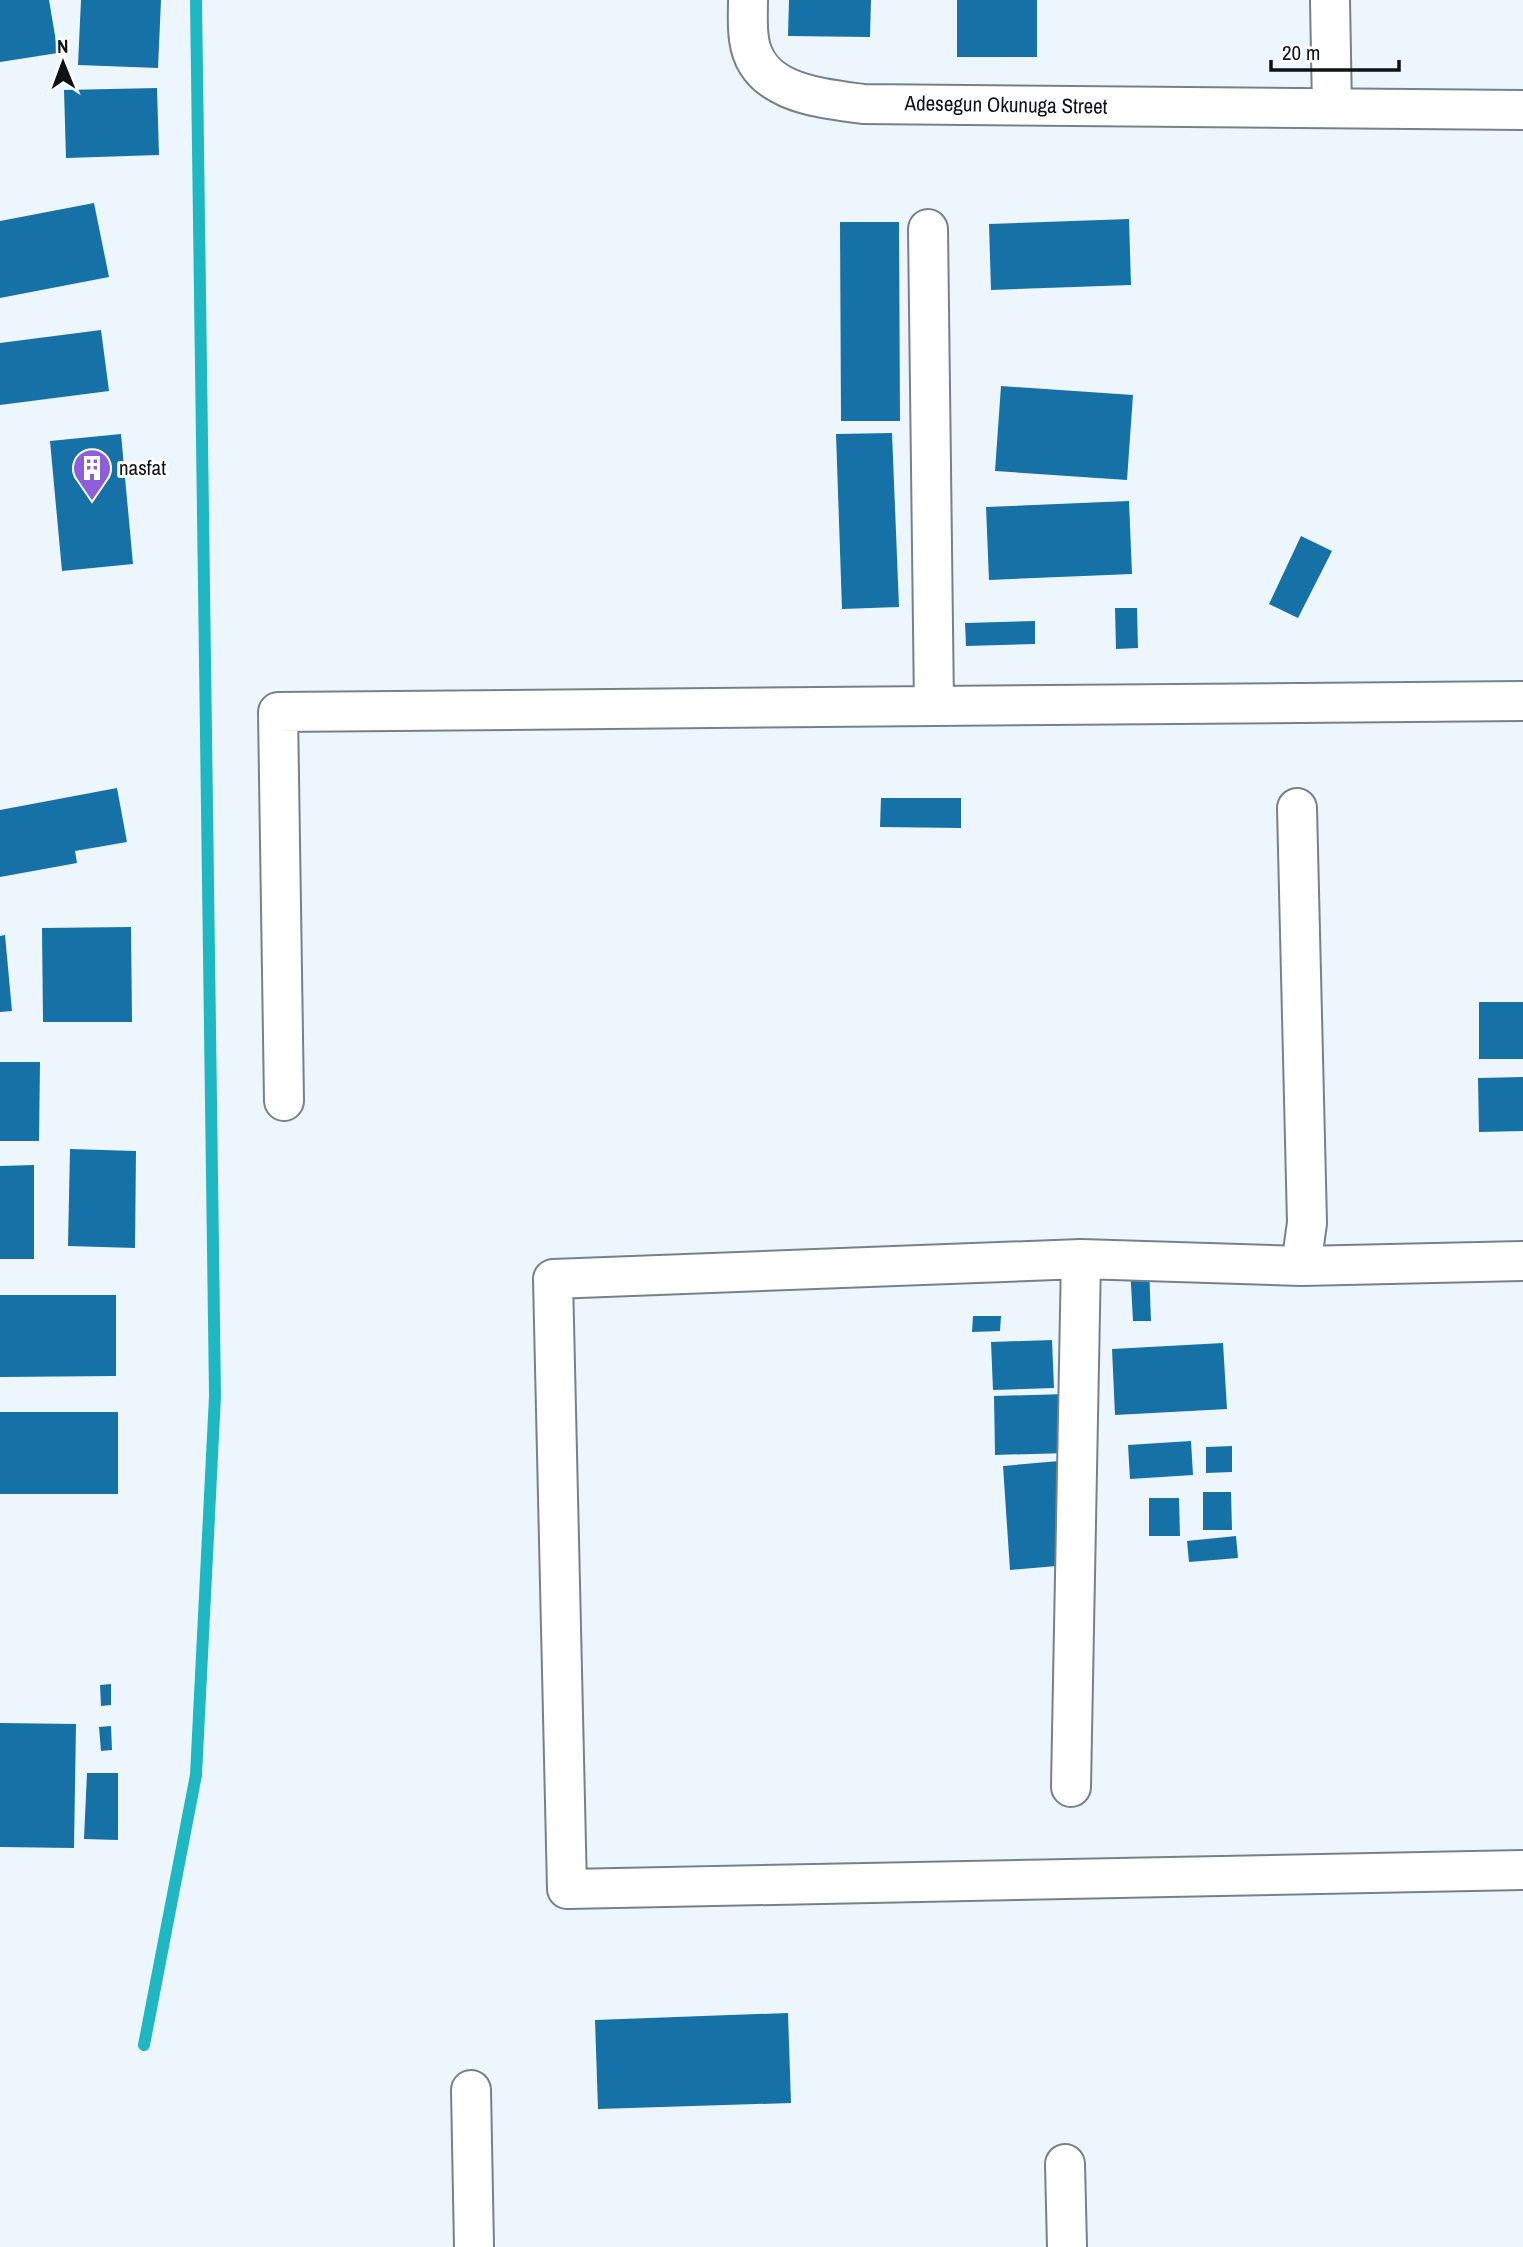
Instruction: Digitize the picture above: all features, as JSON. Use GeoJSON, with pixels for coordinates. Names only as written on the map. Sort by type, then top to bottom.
{"type":"FeatureCollection","features":[{"type":"Feature","properties":{"kind":"street","name":"Adesegun Okunuga Street"},"geometry":{"type":"LineString","coordinates":[[748,0],[749,41],[762,73],[807,97],[863,104],[1523,110]]}},
{"type":"Feature","properties":{"kind":"street"},"geometry":{"type":"LineString","coordinates":[[1330,0],[1332,108]]}},
{"type":"Feature","properties":{"kind":"street"},"geometry":{"type":"LineString","coordinates":[[928,229],[934,706]]}},
{"type":"Feature","properties":{"kind":"street"},"geometry":{"type":"LineString","coordinates":[[284,1101],[278,712],[1523,701]]}},
{"type":"Feature","properties":{"kind":"street"},"geometry":{"type":"LineString","coordinates":[[1297,808],[1307,1223],[1301,1266]]}},
{"type":"Feature","properties":{"kind":"street"},"geometry":{"type":"LineString","coordinates":[[1071,1787],[1081,1259]]}},
{"type":"Feature","properties":{"kind":"street"},"geometry":{"type":"LineString","coordinates":[[1523,1261],[1301,1266],[1081,1259],[553,1279],[567,1889],[1523,1870]]}},
{"type":"Feature","properties":{"kind":"street"},"geometry":{"type":"LineString","coordinates":[[471,2090],[474,2247]]}},
{"type":"Feature","properties":{"kind":"street"},"geometry":{"type":"LineString","coordinates":[[1065,2164],[1067,2247]]}},
{"type":"Feature","properties":{"kind":"building"},"geometry":{"type":"Polygon","coordinates":[[[0,0],[49,0],[58,53],[0,62],[0,0]]]}},
{"type":"Feature","properties":{"kind":"building"},"geometry":{"type":"Polygon","coordinates":[[[81,0],[161,0],[158,68],[78,65],[81,0]]]}},
{"type":"Feature","properties":{"kind":"building"},"geometry":{"type":"Polygon","coordinates":[[[789,0],[871,0],[870,37],[788,36],[789,0]]]}},
{"type":"Feature","properties":{"kind":"building"},"geometry":{"type":"Polygon","coordinates":[[[957,0],[1037,0],[1037,57],[957,57],[957,0]]]}},
{"type":"Feature","properties":{"kind":"building"},"geometry":{"type":"Polygon","coordinates":[[[157,88],[159,155],[66,158],[64,90],[157,88]]]}},
{"type":"Feature","properties":{"kind":"building"},"geometry":{"type":"Polygon","coordinates":[[[94,203],[109,277],[0,298],[0,221],[94,203]]]}},
{"type":"Feature","properties":{"kind":"building"},"geometry":{"type":"Polygon","coordinates":[[[1129,219],[1131,285],[991,290],[989,224],[1129,219]]]}},
{"type":"Feature","properties":{"kind":"building"},"geometry":{"type":"Polygon","coordinates":[[[840,222],[899,222],[900,421],[841,421],[840,222]]]}},
{"type":"Feature","properties":{"kind":"building"},"geometry":{"type":"Polygon","coordinates":[[[101,330],[109,391],[0,405],[0,343],[101,330]]]}},
{"type":"Feature","properties":{"kind":"building"},"geometry":{"type":"Polygon","coordinates":[[[1001,386],[1133,395],[1127,480],[995,471],[1001,386]]]}},
{"type":"Feature","properties":{"kind":"building"},"geometry":{"type":"Polygon","coordinates":[[[892,433],[899,607],[842,609],[836,434],[892,433]]]}},
{"type":"Feature","properties":{"kind":"building","name":"nasfat"},"geometry":{"type":"Polygon","coordinates":[[[121,434],[133,564],[62,571],[50,441],[121,434]]]}},
{"type":"Feature","properties":{"kind":"building"},"geometry":{"type":"Polygon","coordinates":[[[1129,501],[1132,574],[989,580],[986,507],[1129,501]]]}},
{"type":"Feature","properties":{"kind":"building"},"geometry":{"type":"Polygon","coordinates":[[[1301,536],[1332,551],[1298,618],[1269,604],[1301,536]]]}},
{"type":"Feature","properties":{"kind":"building"},"geometry":{"type":"Polygon","coordinates":[[[1115,608],[1137,608],[1138,648],[1116,649],[1115,608]]]}},
{"type":"Feature","properties":{"kind":"building"},"geometry":{"type":"Polygon","coordinates":[[[1035,621],[1035,644],[966,646],[965,623],[1035,621]]]}},
{"type":"Feature","properties":{"kind":"building"},"geometry":{"type":"Polygon","coordinates":[[[117,788],[127,842],[75,851],[77,863],[0,877],[0,810],[117,788]]]}},
{"type":"Feature","properties":{"kind":"building"},"geometry":{"type":"Polygon","coordinates":[[[881,798],[961,798],[961,828],[880,827],[881,798]]]}},
{"type":"Feature","properties":{"kind":"building"},"geometry":{"type":"Polygon","coordinates":[[[131,927],[132,1022],[43,1022],[42,928],[131,927]]]}},
{"type":"Feature","properties":{"kind":"building"},"geometry":{"type":"Polygon","coordinates":[[[5,935],[12,1011],[0,1012],[0,936],[5,935]]]}},
{"type":"Feature","properties":{"kind":"building"},"geometry":{"type":"Polygon","coordinates":[[[1479,1002],[1523,1002],[1523,1059],[1479,1059],[1479,1002]]]}},
{"type":"Feature","properties":{"kind":"building"},"geometry":{"type":"Polygon","coordinates":[[[0,1062],[40,1062],[39,1141],[0,1141],[0,1062]]]}},
{"type":"Feature","properties":{"kind":"building"},"geometry":{"type":"Polygon","coordinates":[[[1523,1077],[1523,1131],[1479,1132],[1478,1078],[1523,1077]]]}},
{"type":"Feature","properties":{"kind":"building"},"geometry":{"type":"Polygon","coordinates":[[[70,1149],[136,1151],[135,1248],[68,1246],[70,1149]]]}},
{"type":"Feature","properties":{"kind":"building"},"geometry":{"type":"Polygon","coordinates":[[[34,1165],[34,1259],[0,1259],[0,1166],[34,1165]]]}},
{"type":"Feature","properties":{"kind":"building"},"geometry":{"type":"Polygon","coordinates":[[[1149,1265],[1151,1321],[1133,1321],[1130,1266],[1149,1265]]]}},
{"type":"Feature","properties":{"kind":"building"},"geometry":{"type":"Polygon","coordinates":[[[0,1295],[116,1295],[116,1376],[0,1377],[0,1295]]]}},
{"type":"Feature","properties":{"kind":"building"},"geometry":{"type":"Polygon","coordinates":[[[973,1316],[1001,1316],[1000,1331],[972,1332],[973,1316]]]}},
{"type":"Feature","properties":{"kind":"building"},"geometry":{"type":"Polygon","coordinates":[[[1052,1340],[1054,1388],[993,1390],[991,1342],[1052,1340]]]}},
{"type":"Feature","properties":{"kind":"building"},"geometry":{"type":"Polygon","coordinates":[[[1223,1343],[1227,1409],[1115,1415],[1112,1349],[1223,1343]]]}},
{"type":"Feature","properties":{"kind":"building"},"geometry":{"type":"Polygon","coordinates":[[[1066,1394],[1068,1453],[995,1455],[994,1396],[1066,1394]]]}},
{"type":"Feature","properties":{"kind":"building"},"geometry":{"type":"Polygon","coordinates":[[[0,1412],[118,1412],[118,1494],[0,1494],[0,1412]]]}},
{"type":"Feature","properties":{"kind":"building"},"geometry":{"type":"Polygon","coordinates":[[[1191,1441],[1193,1475],[1130,1479],[1128,1445],[1191,1441]]]}},
{"type":"Feature","properties":{"kind":"building"},"geometry":{"type":"Polygon","coordinates":[[[1232,1446],[1232,1472],[1206,1473],[1206,1447],[1232,1446]]]}},
{"type":"Feature","properties":{"kind":"building"},"geometry":{"type":"Polygon","coordinates":[[[1059,1461],[1068,1565],[1010,1570],[1003,1466],[1059,1461]]]}},
{"type":"Feature","properties":{"kind":"building"},"geometry":{"type":"Polygon","coordinates":[[[1203,1492],[1231,1492],[1232,1530],[1203,1530],[1203,1492]]]}},
{"type":"Feature","properties":{"kind":"building"},"geometry":{"type":"Polygon","coordinates":[[[1149,1498],[1179,1498],[1180,1536],[1149,1536],[1149,1498]]]}},
{"type":"Feature","properties":{"kind":"building"},"geometry":{"type":"Polygon","coordinates":[[[1236,1536],[1238,1558],[1189,1562],[1187,1541],[1236,1536]]]}},
{"type":"Feature","properties":{"kind":"building"},"geometry":{"type":"Polygon","coordinates":[[[111,1684],[111,1705],[101,1706],[100,1685],[111,1684]]]}},
{"type":"Feature","properties":{"kind":"building"},"geometry":{"type":"Polygon","coordinates":[[[0,1723],[76,1724],[74,1848],[0,1847],[0,1723]]]}},
{"type":"Feature","properties":{"kind":"building"},"geometry":{"type":"Polygon","coordinates":[[[111,1726],[112,1750],[101,1751],[99,1727],[111,1726]]]}},
{"type":"Feature","properties":{"kind":"building"},"geometry":{"type":"Polygon","coordinates":[[[87,1773],[118,1773],[118,1840],[84,1839],[87,1773]]]}},
{"type":"Feature","properties":{"kind":"building"},"geometry":{"type":"Polygon","coordinates":[[[788,2013],[791,2103],[598,2109],[595,2020],[788,2013]]]}},
{"type":"Feature","properties":{"kind":"waterway"},"geometry":{"type":"LineString","coordinates":[[144,2045],[196,1775],[215,1396],[196,0]]}},
{"type":"Feature","properties":{"kind":"place","name":"nasfat"},"geometry":{"type":"Point","coordinates":[92,502]}}]}
